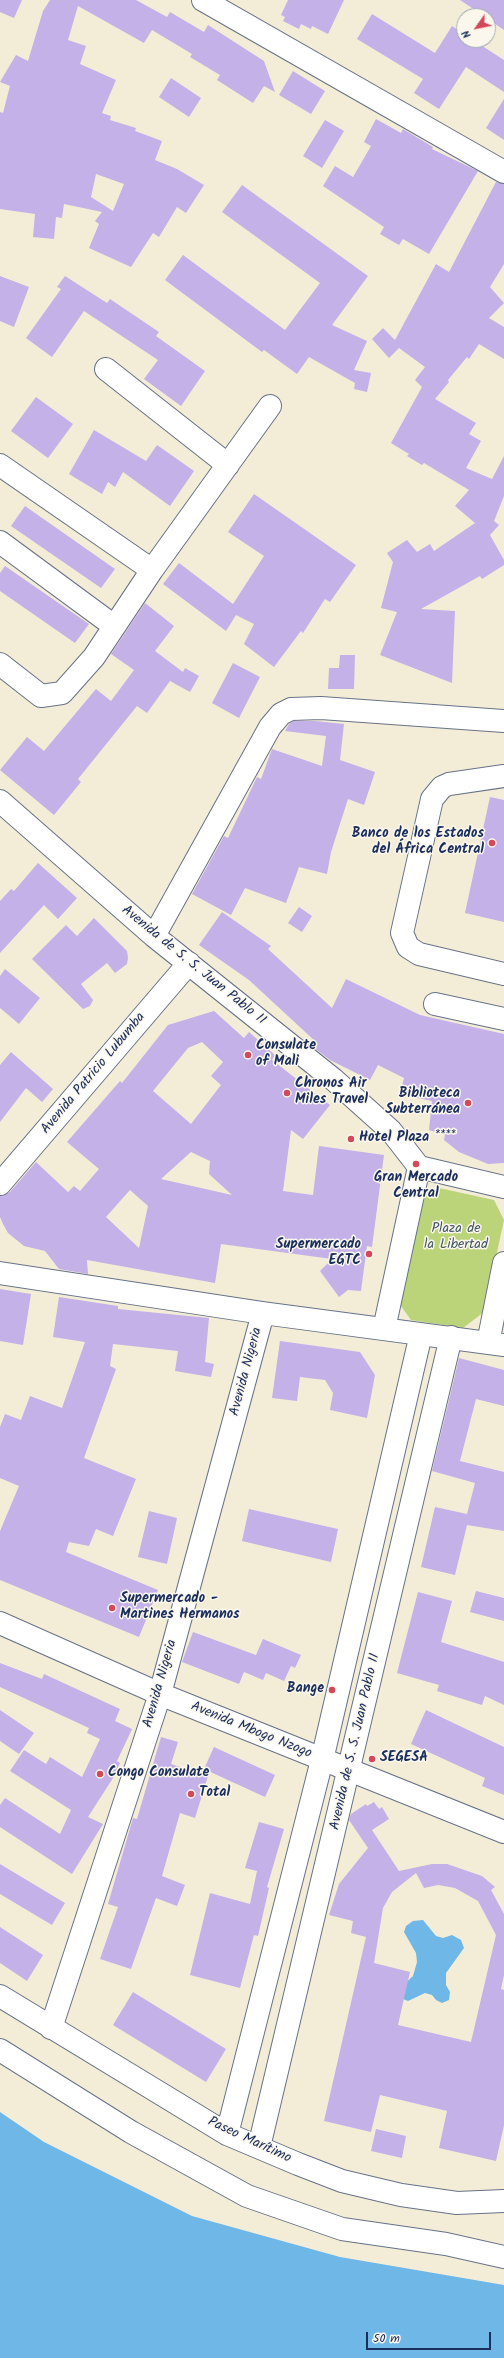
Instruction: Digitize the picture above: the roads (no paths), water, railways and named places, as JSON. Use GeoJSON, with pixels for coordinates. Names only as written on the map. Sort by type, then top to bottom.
{"type":"FeatureCollection","features":[{"type":"Feature","properties":{"kind":"street"},"geometry":{"type":"LineString","coordinates":[[203,0],[504,172]]}},
{"type":"Feature","properties":{"kind":"street"},"geometry":{"type":"LineString","coordinates":[[106,369],[228,465]]}},
{"type":"Feature","properties":{"kind":"street"},"geometry":{"type":"LineString","coordinates":[[0,664],[41,696],[62,693],[94,657],[152,570],[270,406]]}},
{"type":"Feature","properties":{"kind":"street"},"geometry":{"type":"LineString","coordinates":[[0,465],[152,570]]}},
{"type":"Feature","properties":{"kind":"street"},"geometry":{"type":"LineString","coordinates":[[0,542],[114,626]]}},
{"type":"Feature","properties":{"kind":"street"},"geometry":{"type":"LineString","coordinates":[[154,936],[270,727],[281,714],[291,709],[321,708],[504,721]]}},
{"type":"Feature","properties":{"kind":"street"},"geometry":{"type":"LineString","coordinates":[[504,776],[449,784],[442,788],[432,800],[402,933],[408,947],[419,954],[504,974]]}},
{"type":"Feature","properties":{"kind":"street","name":"Avenida de S. S. Juan Pablo II"},"geometry":{"type":"LineString","coordinates":[[0,800],[154,936],[333,1080],[390,1131],[419,1167]]}},
{"type":"Feature","properties":{"kind":"street","name":"Avenida Patricio Lubumba"},"geometry":{"type":"LineString","coordinates":[[0,1184],[189,963]]}},
{"type":"Feature","properties":{"kind":"street"},"geometry":{"type":"LineString","coordinates":[[435,1004],[504,1019]]}},
{"type":"Feature","properties":{"kind":"street"},"geometry":{"type":"LineString","coordinates":[[384,1329],[419,1167],[504,1187]]}},
{"type":"Feature","properties":{"kind":"street"},"geometry":{"type":"LineString","coordinates":[[3,1271],[263,1313],[496,1344],[504,1263]]}},
{"type":"Feature","properties":{"kind":"street","name":"Avenida Nigeria"},"geometry":{"type":"LineString","coordinates":[[52,2028],[160,1694],[263,1313]]}},
{"type":"Feature","properties":{"kind":"street","name":"Avenida de S. S. Juan Pablo II"},"geometry":{"type":"LineString","coordinates":[[227,2134],[322,1760],[421,1334]]}},
{"type":"Feature","properties":{"kind":"street","name":"Avenida de S. S. Juan Pablo II"},"geometry":{"type":"LineString","coordinates":[[259,2147],[305,1949],[350,1769],[451,1337]]}},
{"type":"Feature","properties":{"kind":"street","name":"Avenida Mbogo Nzogo"},"geometry":{"type":"LineString","coordinates":[[0,1623],[160,1694],[504,1832]]}},
{"type":"Feature","properties":{"kind":"street"},"geometry":{"type":"LineString","coordinates":[[275,1943],[305,1949]]}},
{"type":"Feature","properties":{"kind":"street","name":"Paseo Marítimo"},"geometry":{"type":"LineString","coordinates":[[0,1996],[227,2134],[342,2181],[401,2195],[457,2203],[504,2201]]}},
{"type":"Feature","properties":{"kind":"street"},"geometry":{"type":"LineString","coordinates":[[0,2050],[131,2132],[247,2196],[342,2229],[446,2244],[504,2257]]}},
{"type":"Feature","properties":{"kind":"water"},"geometry":{"type":"Polygon","coordinates":[[[423,1920],[436,1936],[443,1938],[452,1935],[461,1940],[464,1948],[446,1973],[446,1985],[450,1992],[449,2000],[442,2003],[436,2000],[432,1995],[425,1993],[408,2001],[403,1999],[397,1991],[413,1976],[417,1962],[416,1953],[404,1932],[406,1926],[413,1921],[423,1920]]]}},
{"type":"Feature","properties":{"kind":"water"},"geometry":{"type":"Polygon","coordinates":[[[0,2112],[44,2142],[192,2216],[340,2257],[504,2285],[504,2358],[0,2358],[0,2112]]]}},
{"type":"Feature","properties":{"kind":"place","name":"Banco de los Estados del África Central"},"geometry":{"type":"Point","coordinates":[492,843]}},
{"type":"Feature","properties":{"kind":"place","name":"Consulate of Mali"},"geometry":{"type":"Point","coordinates":[248,1055]}},
{"type":"Feature","properties":{"kind":"place","name":"Chronos Air Miles Travel"},"geometry":{"type":"Point","coordinates":[287,1093]}},
{"type":"Feature","properties":{"kind":"place","name":"Biblioteca Subterránea"},"geometry":{"type":"Point","coordinates":[468,1103]}},
{"type":"Feature","properties":{"kind":"place","name":"Hotel Plaza ****"},"geometry":{"type":"Point","coordinates":[351,1139]}},
{"type":"Feature","properties":{"kind":"place","name":"Gran Mercado Central"},"geometry":{"type":"Point","coordinates":[416,1164]}},
{"type":"Feature","properties":{"kind":"place","name":"Supermercado EGTC"},"geometry":{"type":"Point","coordinates":[369,1254]}},
{"type":"Feature","properties":{"kind":"place","name":"Supermercado - Martines Hermanos"},"geometry":{"type":"Point","coordinates":[112,1608]}},
{"type":"Feature","properties":{"kind":"place","name":"Bange"},"geometry":{"type":"Point","coordinates":[332,1690]}},
{"type":"Feature","properties":{"kind":"place","name":"SEGESA"},"geometry":{"type":"Point","coordinates":[372,1759]}},
{"type":"Feature","properties":{"kind":"place","name":"Congo Consulate"},"geometry":{"type":"Point","coordinates":[100,1774]}},
{"type":"Feature","properties":{"kind":"place","name":"Total"},"geometry":{"type":"Point","coordinates":[191,1794]}},
{"type":"Feature","properties":{"kind":"park label","name":"Plaza de la Libertad"},"geometry":{"type":"Point","coordinates":[456,1238]}}]}
